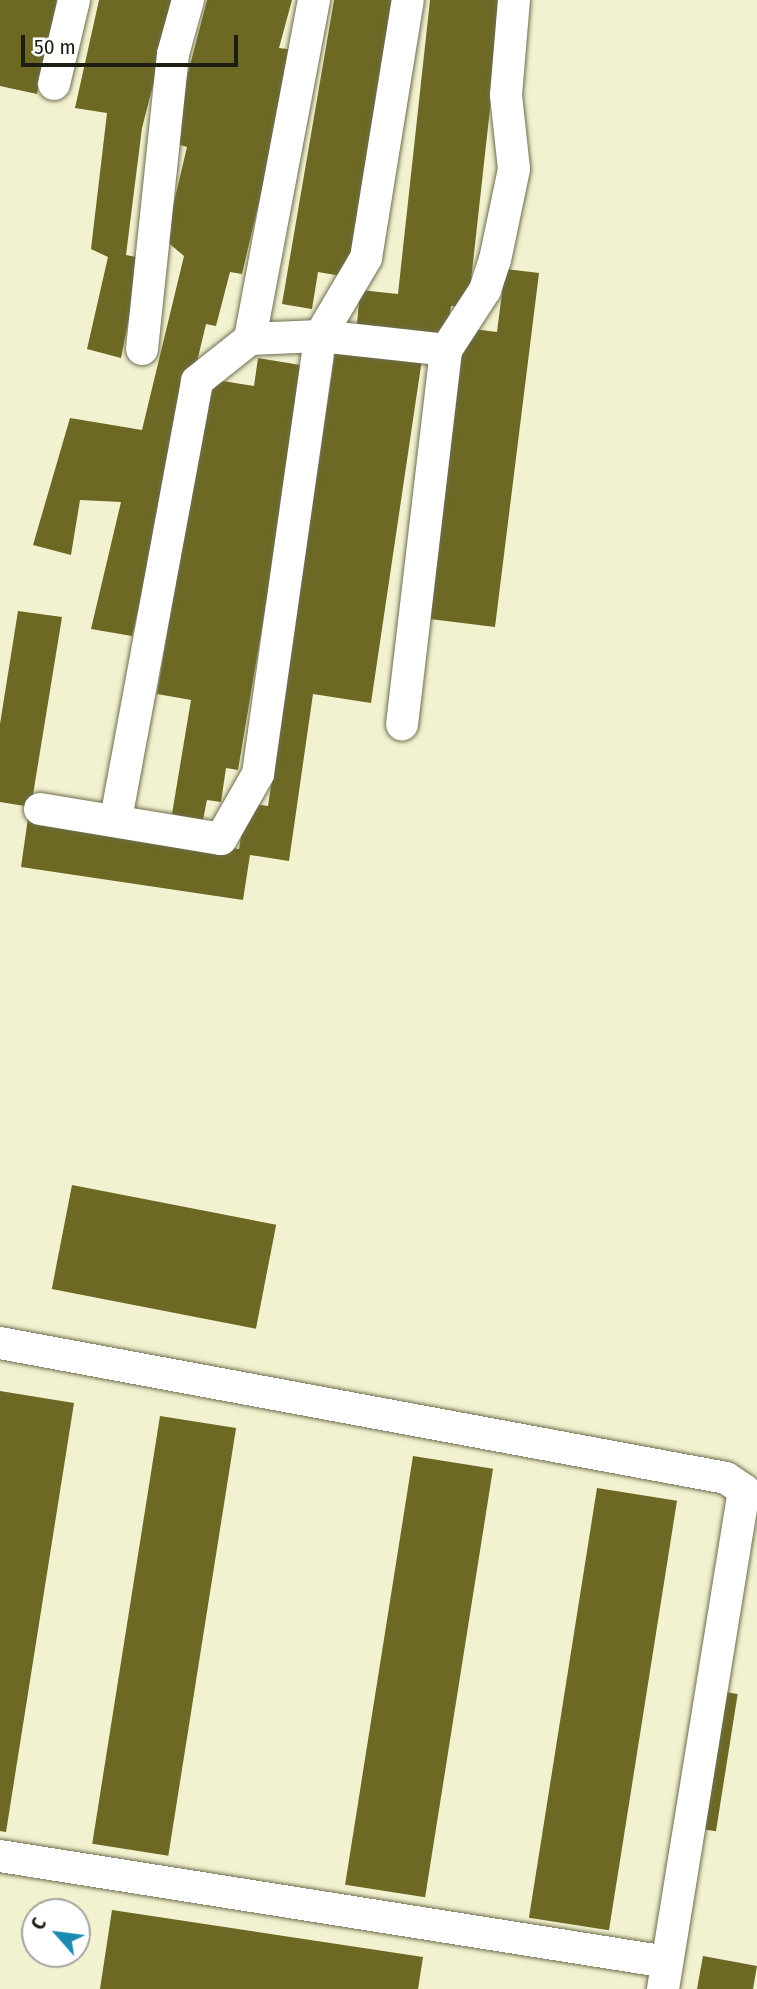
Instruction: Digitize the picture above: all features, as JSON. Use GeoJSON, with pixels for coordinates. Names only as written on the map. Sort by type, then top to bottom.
{"type":"FeatureCollection","features":[{"type":"Feature","properties":{"kind":"lane"},"geometry":{"type":"LineString","coordinates":[[54,84],[74,0]]}},
{"type":"Feature","properties":{"kind":"lane"},"geometry":{"type":"LineString","coordinates":[[142,349],[173,54],[188,0]]}},
{"type":"Feature","properties":{"kind":"lane"},"geometry":{"type":"LineString","coordinates":[[250,339],[314,0]]}},
{"type":"Feature","properties":{"kind":"lane"},"geometry":{"type":"LineString","coordinates":[[40,809],[221,839],[258,774],[320,336],[366,258],[408,0]]}},
{"type":"Feature","properties":{"kind":"lane"},"geometry":{"type":"LineString","coordinates":[[402,724],[446,350],[485,290],[495,260],[514,169],[506,95],[514,0]]}},
{"type":"Feature","properties":{"kind":"lane"},"geometry":{"type":"LineString","coordinates":[[116,820],[197,381],[250,339],[320,336],[446,350]]}},
{"type":"Feature","properties":{"kind":"lane"},"geometry":{"type":"LineString","coordinates":[[0,1343],[726,1478],[744,1490],[665,1976],[0,1856]]}},
{"type":"Feature","properties":{"kind":"building"},"geometry":{"type":"Polygon","coordinates":[[[0,0],[57,0],[37,94],[0,86],[0,0]]]}},
{"type":"Feature","properties":{"kind":"building"},"geometry":{"type":"Polygon","coordinates":[[[99,0],[175,0],[142,128],[126,255],[141,258],[121,358],[87,349],[108,257],[91,249],[107,113],[75,108],[99,0]]]}},
{"type":"Feature","properties":{"kind":"building"},"geometry":{"type":"Polygon","coordinates":[[[207,0],[292,0],[279,48],[295,50],[242,274],[230,272],[216,326],[206,324],[132,636],[91,629],[121,502],[80,500],[71,555],[33,545],[70,418],[142,430],[184,256],[165,240],[187,147],[170,142],[207,0]]]}},
{"type":"Feature","properties":{"kind":"building"},"geometry":{"type":"Polygon","coordinates":[[[334,0],[395,0],[347,277],[318,272],[312,309],[282,304],[334,0]]]}},
{"type":"Feature","properties":{"kind":"building"},"geometry":{"type":"Polygon","coordinates":[[[430,0],[502,0],[468,308],[451,306],[447,334],[357,324],[360,290],[398,294],[430,0]]]}},
{"type":"Feature","properties":{"kind":"building"},"geometry":{"type":"Polygon","coordinates":[[[505,269],[539,273],[495,627],[430,619],[465,328],[497,332],[505,269]]]}},
{"type":"Feature","properties":{"kind":"building"},"geometry":{"type":"Polygon","coordinates":[[[336,346],[422,359],[371,703],[313,694],[289,861],[250,855],[243,900],[21,867],[28,818],[239,849],[246,803],[268,806],[336,346]]]}},
{"type":"Feature","properties":{"kind":"building"},"geometry":{"type":"Polygon","coordinates":[[[258,358],[306,366],[238,770],[226,768],[221,802],[207,800],[203,820],[172,814],[191,700],[157,694],[210,379],[254,386],[258,358]]]}},
{"type":"Feature","properties":{"kind":"building"},"geometry":{"type":"Polygon","coordinates":[[[18,611],[62,617],[31,807],[0,802],[0,724],[18,611]]]}},
{"type":"Feature","properties":{"kind":"building"},"geometry":{"type":"Polygon","coordinates":[[[72,1185],[276,1225],[256,1329],[52,1289],[72,1185]]]}},
{"type":"Feature","properties":{"kind":"building"},"geometry":{"type":"Polygon","coordinates":[[[0,1391],[74,1403],[6,1832],[0,1831],[0,1391]]]}},
{"type":"Feature","properties":{"kind":"building"},"geometry":{"type":"Polygon","coordinates":[[[160,1416],[236,1428],[168,1856],[92,1844],[160,1416]]]}},
{"type":"Feature","properties":{"kind":"building"},"geometry":{"type":"Polygon","coordinates":[[[413,1456],[493,1469],[425,1897],[345,1885],[413,1456]]]}},
{"type":"Feature","properties":{"kind":"building"},"geometry":{"type":"Polygon","coordinates":[[[597,1488],[677,1501],[609,1930],[529,1918],[597,1488]]]}},
{"type":"Feature","properties":{"kind":"building"},"geometry":{"type":"Polygon","coordinates":[[[712,1690],[738,1694],[716,1831],[690,1827],[712,1690]]]}},
{"type":"Feature","properties":{"kind":"building"},"geometry":{"type":"Polygon","coordinates":[[[112,1910],[423,1957],[418,1989],[100,1989],[112,1910]]]}},
{"type":"Feature","properties":{"kind":"building"},"geometry":{"type":"Polygon","coordinates":[[[703,1956],[757,1966],[753,1989],[697,1989],[703,1956]]]}}]}
